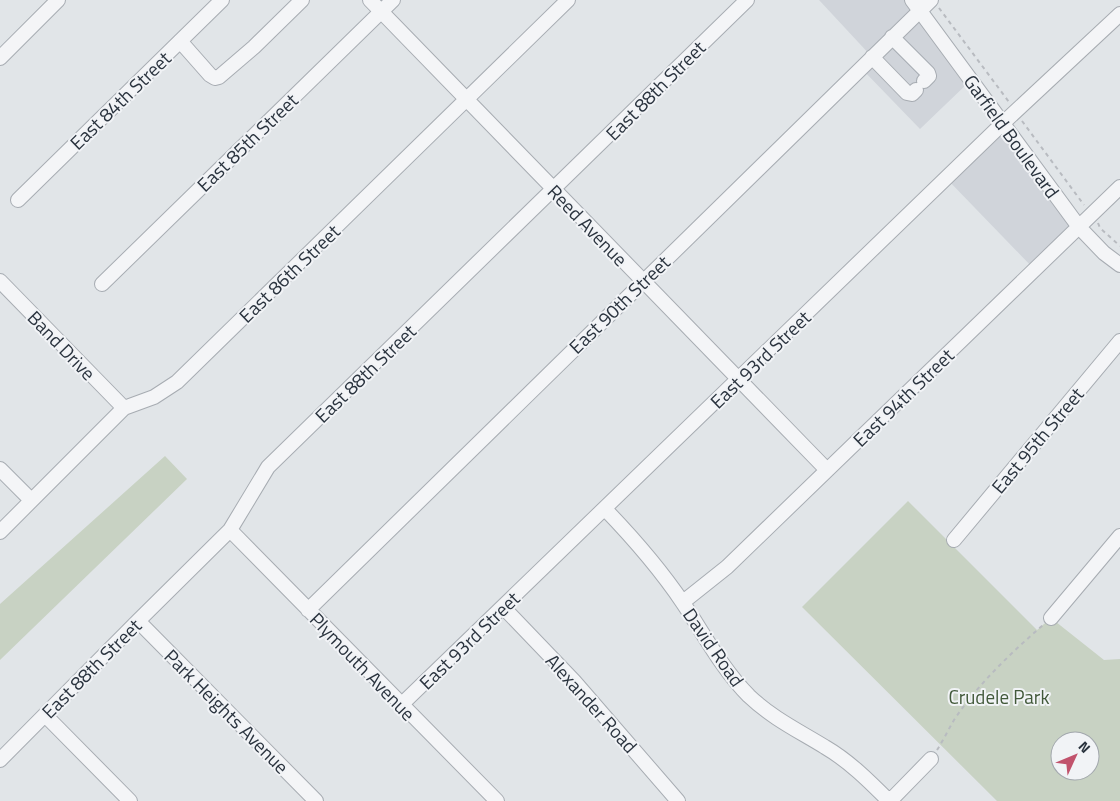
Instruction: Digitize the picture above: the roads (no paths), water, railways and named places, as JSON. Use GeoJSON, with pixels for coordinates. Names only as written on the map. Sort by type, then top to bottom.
{"type":"FeatureCollection","features":[{"type":"Feature","properties":{"kind":"street"},"geometry":{"type":"LineString","coordinates":[[0,58],[58,0]]}},
{"type":"Feature","properties":{"kind":"street","name":"East 84th Street"},"geometry":{"type":"LineString","coordinates":[[18,200],[222,0]]}},
{"type":"Feature","properties":{"kind":"street"},"geometry":{"type":"LineString","coordinates":[[180,41],[210,76],[219,77],[254,47],[302,0]]}},
{"type":"Feature","properties":{"kind":"street","name":"Reed Avenue"},"geometry":{"type":"LineString","coordinates":[[370,0],[827,470]]}},
{"type":"Feature","properties":{"kind":"street","name":"East 85th Street"},"geometry":{"type":"LineString","coordinates":[[102,284],[393,0]]}},
{"type":"Feature","properties":{"kind":"street","name":"East 86th Street"},"geometry":{"type":"LineString","coordinates":[[0,532],[124,408],[154,397],[177,382],[568,0]]}},
{"type":"Feature","properties":{"kind":"street","name":"East 88th Street"},"geometry":{"type":"LineString","coordinates":[[0,760],[230,530],[268,467],[747,0]]}},
{"type":"Feature","properties":{"kind":"street","name":"East 90th Street"},"geometry":{"type":"LineString","coordinates":[[308,610],[872,57],[892,37],[916,5],[934,3]]}},
{"type":"Feature","properties":{"kind":"street","name":"Garfield Boulevard"},"geometry":{"type":"LineString","coordinates":[[916,5],[1079,227],[1104,253],[1120,265]]}},
{"type":"Feature","properties":{"kind":"street","name":"East 93rd Street"},"geometry":{"type":"LineString","coordinates":[[401,705],[1002,124],[1120,14]]}},
{"type":"Feature","properties":{"kind":"street"},"geometry":{"type":"LineString","coordinates":[[872,57],[907,93],[912,94],[920,86],[928,76],[928,73],[892,37]]}},
{"type":"Feature","properties":{"kind":"street","name":"East 94th Street"},"geometry":{"type":"LineString","coordinates":[[682,602],[727,567],[1120,187]]}},
{"type":"Feature","properties":{"kind":"street","name":"Band Drive"},"geometry":{"type":"LineString","coordinates":[[0,281],[124,408]]}},
{"type":"Feature","properties":{"kind":"street","name":"East 95th Street"},"geometry":{"type":"LineString","coordinates":[[954,540],[1120,341]]}},
{"type":"Feature","properties":{"kind":"street"},"geometry":{"type":"LineString","coordinates":[[0,469],[31,500]]}},
{"type":"Feature","properties":{"kind":"street","name":"David Road"},"geometry":{"type":"LineString","coordinates":[[605,509],[644,552],[682,602],[722,664],[749,696],[775,717],[838,755],[890,801]]}},
{"type":"Feature","properties":{"kind":"street","name":"Plymouth Avenue"},"geometry":{"type":"LineString","coordinates":[[230,530],[497,801]]}},
{"type":"Feature","properties":{"kind":"street"},"geometry":{"type":"LineString","coordinates":[[1051,618],[1120,536]]}},
{"type":"Feature","properties":{"kind":"street","name":"Alexander Road"},"geometry":{"type":"LineString","coordinates":[[503,607],[567,674],[678,801]]}},
{"type":"Feature","properties":{"kind":"street","name":"Park Heights Avenue"},"geometry":{"type":"LineString","coordinates":[[138,621],[316,801]]}},
{"type":"Feature","properties":{"kind":"street"},"geometry":{"type":"LineString","coordinates":[[45,714],[130,801]]}},
{"type":"Feature","properties":{"kind":"street"},"geometry":{"type":"LineString","coordinates":[[890,801],[932,759]]}},
{"type":"Feature","properties":{"kind":"park label","name":"Crudele Park"},"geometry":{"type":"Point","coordinates":[999,696]}}]}
